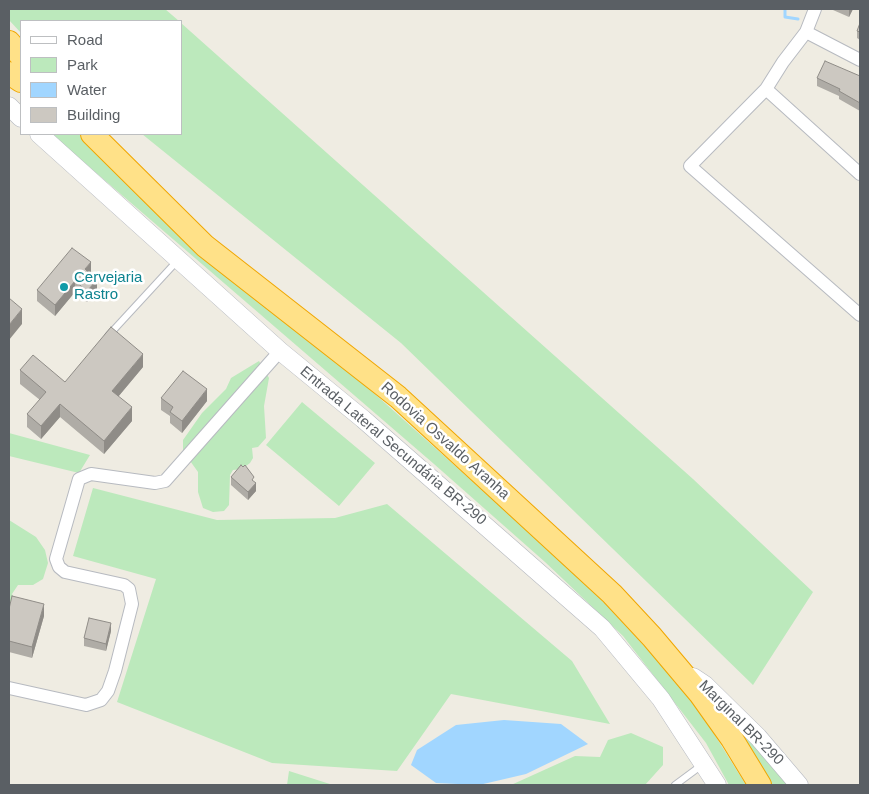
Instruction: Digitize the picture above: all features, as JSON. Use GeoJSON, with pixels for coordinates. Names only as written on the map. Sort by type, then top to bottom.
{"type":"FeatureCollection","features":[{"type":"Feature","properties":{"kind":"highway"},"geometry":{"type":"LineString","coordinates":[[9,42],[20,55]]}},
{"type":"Feature","properties":{"kind":"highway"},"geometry":{"type":"LineString","coordinates":[[9,73],[20,80]]}},
{"type":"Feature","properties":{"kind":"highway","name":"Rodovia Osvaldo Aranha"},"geometry":{"type":"LineString","coordinates":[[93,135],[205,246],[398,397],[612,594],[677,666],[732,739],[760,785]]}},
{"type":"Feature","properties":{"kind":"main road"},"geometry":{"type":"LineString","coordinates":[[9,106],[20,117]]}},
{"type":"Feature","properties":{"kind":"main road","name":"Entrada Lateral Secundária BR-290"},"geometry":{"type":"LineString","coordinates":[[40,135],[280,351],[371,426],[602,628],[661,699],[716,785]]}},
{"type":"Feature","properties":{"kind":"main road","name":"Marginal BR-290"},"geometry":{"type":"LineString","coordinates":[[677,666],[705,685],[758,737],[799,785]]}},
{"type":"Feature","properties":{"kind":"street"},"geometry":{"type":"LineString","coordinates":[[815,9],[806,32],[782,62],[766,89],[690,166],[860,315]]}},
{"type":"Feature","properties":{"kind":"street"},"geometry":{"type":"LineString","coordinates":[[806,32],[860,60]]}},
{"type":"Feature","properties":{"kind":"street"},"geometry":{"type":"LineString","coordinates":[[766,89],[860,174]]}},
{"type":"Feature","properties":{"kind":"street"},"geometry":{"type":"LineString","coordinates":[[9,688],[86,705],[95,703],[105,696],[115,672],[132,604],[129,589],[124,585],[65,572],[59,567],[56,559],[79,480],[91,474],[155,483],[165,482],[280,351]]}},
{"type":"Feature","properties":{"kind":"lane"},"geometry":{"type":"LineString","coordinates":[[102,343],[179,259]]}},
{"type":"Feature","properties":{"kind":"lane"},"geometry":{"type":"LineString","coordinates":[[675,785],[704,764]]}},
{"type":"Feature","properties":{"kind":"green space"},"geometry":{"type":"Polygon","coordinates":[[[9,9],[165,9],[178,20],[20,20],[20,32],[9,20],[9,9]]]}},
{"type":"Feature","properties":{"kind":"green space"},"geometry":{"type":"Polygon","coordinates":[[[182,24],[693,479],[813,592],[753,685],[401,343],[143,135],[182,135],[182,24]]]}},
{"type":"Feature","properties":{"kind":"green space"},"geometry":{"type":"Polygon","coordinates":[[[52,135],[80,135],[201,247],[328,352],[586,583],[657,660],[701,713],[746,785],[729,785],[706,743],[623,636],[545,562],[52,135]]]}},
{"type":"Feature","properties":{"kind":"green space"},"geometry":{"type":"Polygon","coordinates":[[[259,361],[269,378],[264,406],[266,438],[258,447],[252,448],[253,458],[250,463],[242,469],[233,470],[230,475],[229,505],[224,511],[213,512],[203,508],[198,492],[198,472],[183,451],[183,440],[202,413],[226,389],[231,378],[259,361]]]}},
{"type":"Feature","properties":{"kind":"green space"},"geometry":{"type":"Polygon","coordinates":[[[302,402],[375,463],[339,506],[266,445],[302,402]]]}},
{"type":"Feature","properties":{"kind":"green space"},"geometry":{"type":"Polygon","coordinates":[[[9,433],[90,455],[79,473],[9,456],[9,433]]]}},
{"type":"Feature","properties":{"kind":"green space"},"geometry":{"type":"Polygon","coordinates":[[[93,488],[217,520],[335,518],[387,504],[572,661],[610,724],[451,694],[397,771],[272,763],[117,702],[156,579],[73,556],[93,488]]]}},
{"type":"Feature","properties":{"kind":"green space"},"geometry":{"type":"Polygon","coordinates":[[[9,520],[36,537],[45,550],[48,563],[43,579],[33,585],[18,585],[12,594],[17,604],[9,622],[9,520]]]}},
{"type":"Feature","properties":{"kind":"green space"},"geometry":{"type":"Polygon","coordinates":[[[733,716],[794,785],[772,785],[730,723],[733,716]]]}},
{"type":"Feature","properties":{"kind":"green space"},"geometry":{"type":"Polygon","coordinates":[[[631,733],[663,747],[663,765],[645,785],[511,785],[575,756],[600,757],[608,740],[631,733]]]}},
{"type":"Feature","properties":{"kind":"green space"},"geometry":{"type":"Polygon","coordinates":[[[289,771],[333,785],[287,785],[289,771]]]}},
{"type":"Feature","properties":{"kind":"water"},"geometry":{"type":"Polygon","coordinates":[[[504,720],[561,724],[588,744],[526,774],[479,785],[436,783],[411,765],[417,750],[456,725],[504,720]]]}},
{"type":"Feature","properties":{"kind":"building"},"geometry":{"type":"Polygon","coordinates":[[[825,61],[860,76],[860,103],[839,91],[840,89],[817,78],[825,61]]]}},
{"type":"Feature","properties":{"kind":"building"},"geometry":{"type":"Polygon","coordinates":[[[72,248],[91,262],[85,269],[97,280],[87,291],[75,281],[55,305],[37,290],[72,248]]]}},
{"type":"Feature","properties":{"kind":"building"},"geometry":{"type":"Polygon","coordinates":[[[9,298],[22,309],[9,325],[9,298]]]}},
{"type":"Feature","properties":{"kind":"building"},"geometry":{"type":"Polygon","coordinates":[[[111,327],[143,354],[112,391],[132,407],[104,441],[60,404],[41,426],[27,414],[46,392],[20,370],[33,355],[65,382],[111,327]]]}},
{"type":"Feature","properties":{"kind":"building"},"geometry":{"type":"Polygon","coordinates":[[[183,371],[207,389],[182,421],[170,412],[173,407],[161,398],[183,371]]]}},
{"type":"Feature","properties":{"kind":"building"},"geometry":{"type":"Polygon","coordinates":[[[241,465],[243,467],[245,465],[254,477],[252,480],[256,483],[248,492],[231,477],[241,465]]]}},
{"type":"Feature","properties":{"kind":"building"},"geometry":{"type":"Polygon","coordinates":[[[12,596],[44,604],[32,647],[9,641],[9,609],[12,596]]]}},
{"type":"Feature","properties":{"kind":"building"},"geometry":{"type":"Polygon","coordinates":[[[89,618],[111,623],[106,644],[84,638],[89,618]]]}},
{"type":"Feature","properties":{"kind":"waterway"},"geometry":{"type":"LineString","coordinates":[[785,9],[785,17],[798,19]]}},
{"type":"Feature","properties":{"kind":"place","name":"Cervejaria Rastro"},"geometry":{"type":"Point","coordinates":[64,287]}}]}
